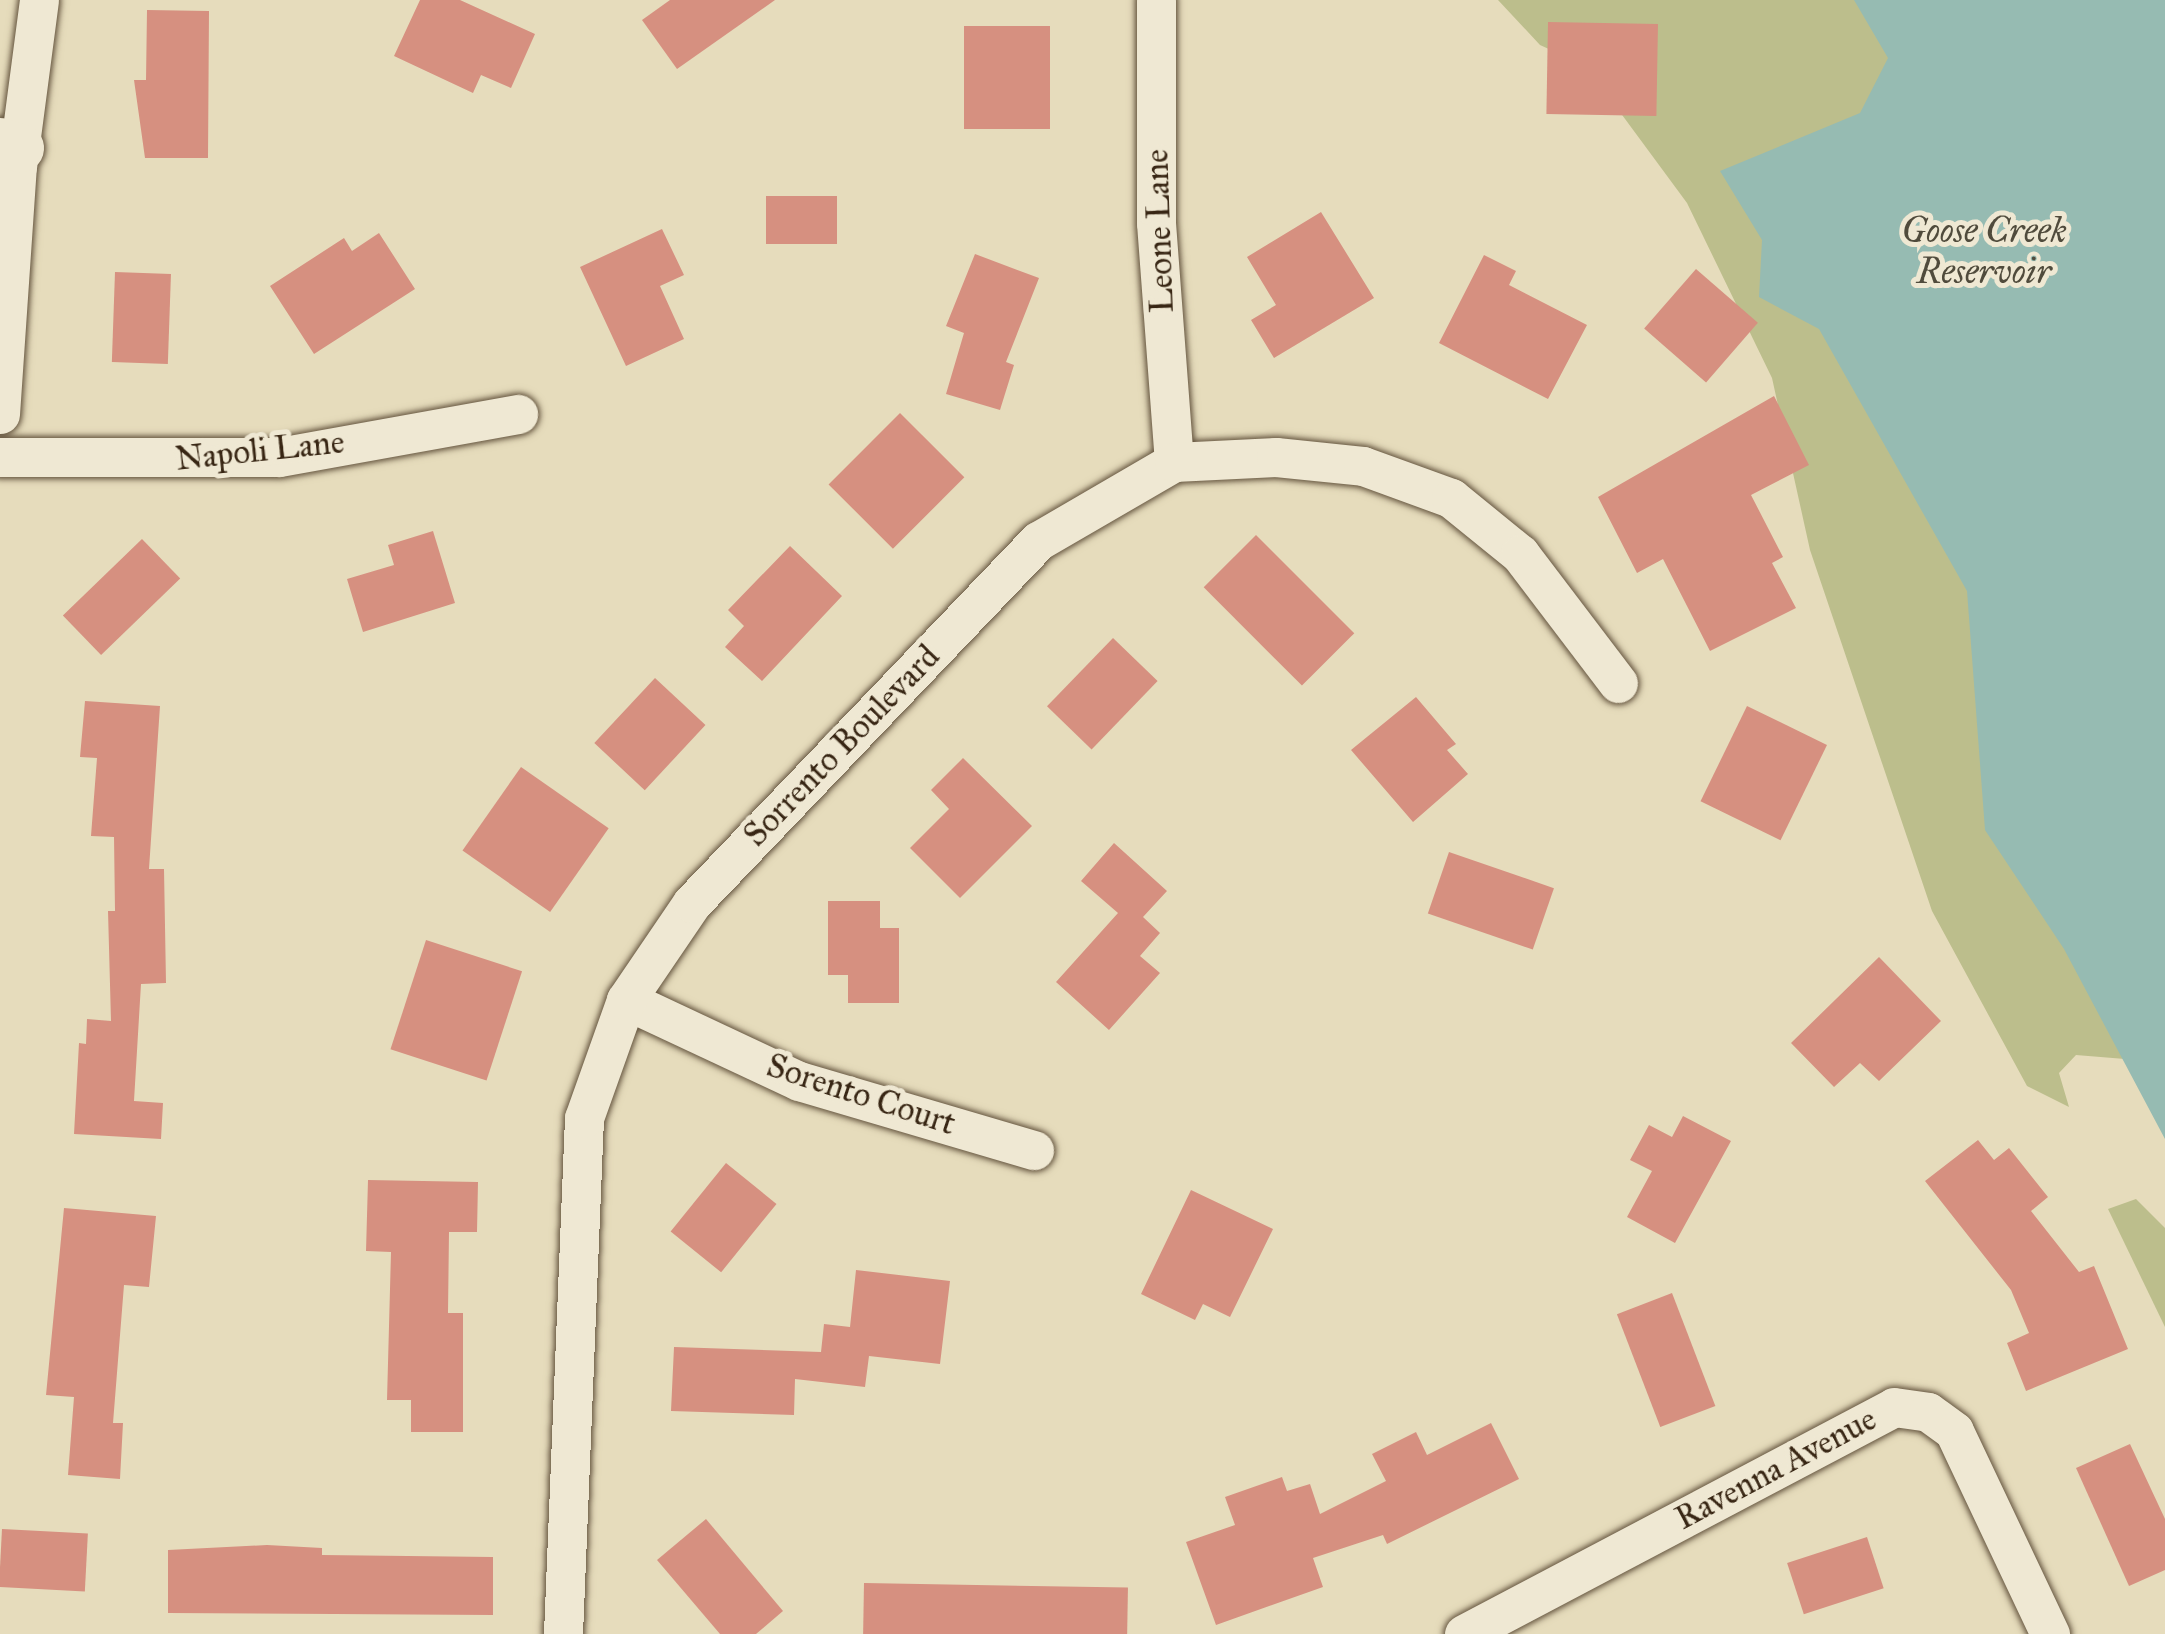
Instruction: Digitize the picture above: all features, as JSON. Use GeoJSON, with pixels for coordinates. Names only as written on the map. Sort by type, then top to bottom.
{"type":"FeatureCollection","features":[{"type":"Feature","properties":{"kind":"street"},"geometry":{"type":"LineString","coordinates":[[0,414],[9,151],[40,0]]}},
{"type":"Feature","properties":{"kind":"street","name":"Leone Lane"},"geometry":{"type":"LineString","coordinates":[[1156,0],[1156,223],[1174,462]]}},
{"type":"Feature","properties":{"kind":"street","name":"Napoli Lane"},"geometry":{"type":"LineString","coordinates":[[0,458],[279,457],[518,414]]}},
{"type":"Feature","properties":{"kind":"street","name":"Sorrento Boulevard"},"geometry":{"type":"LineString","coordinates":[[563,1634],[584,1118],[626,1000],[692,903],[1038,541],[1174,462],[1276,457],[1364,466],[1451,498],[1520,554],[1618,683]]}},
{"type":"Feature","properties":{"kind":"street","name":"Sorento Court"},"geometry":{"type":"LineString","coordinates":[[626,1000],[799,1081],[1034,1150]]}},
{"type":"Feature","properties":{"kind":"street","name":"Ravenna Avenue"},"geometry":{"type":"LineString","coordinates":[[1464,1634],[1894,1407],[1928,1412],[1954,1431],[2050,1634]]}},
{"type":"Feature","properties":{"kind":"green space"},"geometry":{"type":"Polygon","coordinates":[[[1498,0],[2012,0],[2125,1059],[2076,1055],[2059,1073],[2069,1107],[2027,1086],[1932,911],[1810,550],[1772,378],[1687,203],[1586,66],[1540,45],[1498,0]]]}},
{"type":"Feature","properties":{"kind":"green space"},"geometry":{"type":"Polygon","coordinates":[[[2136,1199],[2165,1228],[2165,1327],[2108,1209],[2136,1199]]]}},
{"type":"Feature","properties":{"kind":"water","name":"Goose Creek Reservoir"},"geometry":{"type":"Polygon","coordinates":[[[1854,0],[2165,0],[2165,1139],[2064,949],[1985,830],[1967,591],[1819,329],[1759,297],[1762,240],[1720,171],[1860,113],[1888,58],[1854,0]]]}},
{"type":"Feature","properties":{"kind":"building"},"geometry":{"type":"Polygon","coordinates":[[[420,0],[460,0],[535,34],[511,88],[481,75],[473,93],[394,56],[420,0]]]}},
{"type":"Feature","properties":{"kind":"building"},"geometry":{"type":"Polygon","coordinates":[[[670,0],[775,0],[677,69],[642,20],[670,0]]]}},
{"type":"Feature","properties":{"kind":"building"},"geometry":{"type":"Polygon","coordinates":[[[147,10],[209,11],[208,158],[145,158],[134,80],[146,80],[147,10]]]}},
{"type":"Feature","properties":{"kind":"building"},"geometry":{"type":"Polygon","coordinates":[[[1548,22],[1658,24],[1656,116],[1546,114],[1548,22]]]}},
{"type":"Feature","properties":{"kind":"building"},"geometry":{"type":"Polygon","coordinates":[[[964,26],[1050,26],[1050,129],[964,129],[964,26]]]}},
{"type":"Feature","properties":{"kind":"building"},"geometry":{"type":"Polygon","coordinates":[[[766,196],[837,196],[837,244],[766,244],[766,196]]]}},
{"type":"Feature","properties":{"kind":"building"},"geometry":{"type":"Polygon","coordinates":[[[1321,212],[1374,298],[1274,358],[1251,320],[1276,305],[1247,257],[1321,212]]]}},
{"type":"Feature","properties":{"kind":"building"},"geometry":{"type":"Polygon","coordinates":[[[662,229],[684,275],[660,286],[684,339],[626,366],[580,267],[662,229]]]}},
{"type":"Feature","properties":{"kind":"building"},"geometry":{"type":"Polygon","coordinates":[[[379,233],[415,289],[314,354],[270,286],[344,238],[352,251],[379,233]]]}},
{"type":"Feature","properties":{"kind":"building"},"geometry":{"type":"Polygon","coordinates":[[[975,254],[1039,278],[1006,362],[1014,365],[1000,410],[946,394],[964,333],[946,326],[975,254]]]}},
{"type":"Feature","properties":{"kind":"building"},"geometry":{"type":"Polygon","coordinates":[[[1484,255],[1516,271],[1509,285],[1587,325],[1548,399],[1439,343],[1484,255]]]}},
{"type":"Feature","properties":{"kind":"building"},"geometry":{"type":"Polygon","coordinates":[[[1696,269],[1758,323],[1706,382],[1644,329],[1696,269]]]}},
{"type":"Feature","properties":{"kind":"building"},"geometry":{"type":"Polygon","coordinates":[[[115,272],[171,274],[168,364],[112,362],[115,272]]]}},
{"type":"Feature","properties":{"kind":"building"},"geometry":{"type":"Polygon","coordinates":[[[1774,396],[1809,465],[1751,495],[1783,557],[1772,563],[1796,608],[1710,651],[1663,559],[1637,573],[1598,497],[1774,396]]]}},
{"type":"Feature","properties":{"kind":"building"},"geometry":{"type":"Polygon","coordinates":[[[900,413],[964,477],[893,549],[829,484],[900,413]]]}},
{"type":"Feature","properties":{"kind":"building"},"geometry":{"type":"Polygon","coordinates":[[[433,531],[455,603],[363,632],[347,579],[394,565],[388,545],[433,531]]]}},
{"type":"Feature","properties":{"kind":"building"},"geometry":{"type":"Polygon","coordinates":[[[1256,535],[1354,633],[1302,686],[1204,587],[1256,535]]]}},
{"type":"Feature","properties":{"kind":"building"},"geometry":{"type":"Polygon","coordinates":[[[142,539],[180,579],[101,655],[63,615],[142,539]]]}},
{"type":"Feature","properties":{"kind":"building"},"geometry":{"type":"Polygon","coordinates":[[[790,546],[842,596],[762,681],[725,647],[744,626],[728,610],[790,546]]]}},
{"type":"Feature","properties":{"kind":"building"},"geometry":{"type":"Polygon","coordinates":[[[1113,638],[1158,681],[1092,749],[1047,706],[1113,638]]]}},
{"type":"Feature","properties":{"kind":"building"},"geometry":{"type":"Polygon","coordinates":[[[655,678],[705,725],[645,790],[594,743],[655,678]]]}},
{"type":"Feature","properties":{"kind":"building"},"geometry":{"type":"Polygon","coordinates":[[[1416,697],[1456,744],[1447,750],[1468,774],[1413,822],[1351,750],[1416,697]]]}},
{"type":"Feature","properties":{"kind":"building"},"geometry":{"type":"Polygon","coordinates":[[[85,701],[160,706],[149,869],[164,869],[166,983],[141,984],[134,1101],[163,1103],[161,1139],[74,1134],[79,1043],[86,1044],[87,1019],[111,1021],[108,911],[115,911],[114,837],[91,836],[97,758],[80,757],[85,701]]]}},
{"type":"Feature","properties":{"kind":"building"},"geometry":{"type":"Polygon","coordinates":[[[1747,706],[1827,745],[1781,840],[1701,801],[1747,706]]]}},
{"type":"Feature","properties":{"kind":"building"},"geometry":{"type":"Polygon","coordinates":[[[963,758],[1032,826],[960,898],[910,848],[949,809],[931,790],[963,758]]]}},
{"type":"Feature","properties":{"kind":"building"},"geometry":{"type":"Polygon","coordinates":[[[521,767],[609,828],[550,912],[462,851],[521,767]]]}},
{"type":"Feature","properties":{"kind":"building"},"geometry":{"type":"Polygon","coordinates":[[[1114,843],[1167,891],[1143,917],[1160,933],[1140,956],[1160,973],[1109,1030],[1056,982],[1118,913],[1081,881],[1114,843]]]}},
{"type":"Feature","properties":{"kind":"building"},"geometry":{"type":"Polygon","coordinates":[[[1449,852],[1554,888],[1533,950],[1428,913],[1449,852]]]}},
{"type":"Feature","properties":{"kind":"building"},"geometry":{"type":"Polygon","coordinates":[[[828,901],[880,901],[880,928],[899,928],[899,1003],[848,1003],[848,975],[828,975],[828,901]]]}},
{"type":"Feature","properties":{"kind":"building"},"geometry":{"type":"Polygon","coordinates":[[[426,940],[522,971],[487,1081],[390,1049],[426,940]]]}},
{"type":"Feature","properties":{"kind":"building"},"geometry":{"type":"Polygon","coordinates":[[[1879,957],[1941,1021],[1879,1081],[1860,1063],[1834,1087],[1791,1043],[1879,957]]]}},
{"type":"Feature","properties":{"kind":"building"},"geometry":{"type":"Polygon","coordinates":[[[1683,1116],[1731,1141],[1675,1243],[1627,1217],[1652,1171],[1630,1160],[1649,1125],[1672,1137],[1683,1116]]]}},
{"type":"Feature","properties":{"kind":"building"},"geometry":{"type":"Polygon","coordinates":[[[1978,1140],[1994,1160],[2009,1148],[2048,1197],[2031,1211],[2079,1272],[2094,1266],[2128,1349],[2026,1391],[2007,1343],[2029,1333],[2011,1290],[1925,1181],[1978,1140]]]}},
{"type":"Feature","properties":{"kind":"building"},"geometry":{"type":"Polygon","coordinates":[[[726,1163],[777,1204],[721,1272],[671,1231],[726,1163]]]}},
{"type":"Feature","properties":{"kind":"building"},"geometry":{"type":"Polygon","coordinates":[[[368,1180],[478,1182],[477,1232],[449,1232],[448,1313],[463,1313],[463,1432],[411,1432],[411,1400],[387,1400],[391,1252],[366,1251],[368,1180]]]}},
{"type":"Feature","properties":{"kind":"building"},"geometry":{"type":"Polygon","coordinates":[[[1191,1190],[1273,1229],[1230,1317],[1203,1304],[1195,1320],[1141,1294],[1191,1190]]]}},
{"type":"Feature","properties":{"kind":"building"},"geometry":{"type":"Polygon","coordinates":[[[64,1208],[156,1216],[149,1287],[124,1285],[113,1423],[123,1423],[120,1479],[68,1475],[74,1397],[46,1395],[64,1208]]]}},
{"type":"Feature","properties":{"kind":"building"},"geometry":{"type":"Polygon","coordinates":[[[856,1270],[950,1281],[940,1364],[869,1356],[865,1387],[795,1379],[794,1415],[671,1411],[674,1347],[821,1352],[824,1324],[850,1327],[856,1270]]]}},
{"type":"Feature","properties":{"kind":"building"},"geometry":{"type":"Polygon","coordinates":[[[1672,1293],[1715,1406],[1660,1427],[1617,1314],[1672,1293]]]}},
{"type":"Feature","properties":{"kind":"building"},"geometry":{"type":"Polygon","coordinates":[[[1491,1423],[1519,1479],[1387,1544],[1383,1535],[1313,1558],[1323,1587],[1216,1625],[1186,1542],[1235,1525],[1225,1497],[1282,1477],[1287,1491],[1310,1484],[1320,1514],[1386,1481],[1372,1454],[1416,1432],[1427,1455],[1491,1423]]]}},
{"type":"Feature","properties":{"kind":"building"},"geometry":{"type":"Polygon","coordinates":[[[2130,1444],[2165,1519],[2165,1570],[2129,1586],[2076,1468],[2130,1444]]]}},
{"type":"Feature","properties":{"kind":"building"},"geometry":{"type":"Polygon","coordinates":[[[706,1519],[783,1611],[756,1634],[720,1634],[657,1560],[706,1519]]]}},
{"type":"Feature","properties":{"kind":"building"},"geometry":{"type":"Polygon","coordinates":[[[2,1529],[88,1534],[85,1591],[0,1587],[2,1529]]]}},
{"type":"Feature","properties":{"kind":"building"},"geometry":{"type":"Polygon","coordinates":[[[1867,1537],[1884,1588],[1804,1614],[1787,1563],[1867,1537]]]}},
{"type":"Feature","properties":{"kind":"building"},"geometry":{"type":"Polygon","coordinates":[[[267,1545],[322,1548],[322,1555],[493,1557],[493,1615],[168,1613],[168,1550],[267,1545]]]}},
{"type":"Feature","properties":{"kind":"building"},"geometry":{"type":"Polygon","coordinates":[[[864,1583],[1128,1588],[1127,1634],[863,1634],[864,1583]]]}}]}
